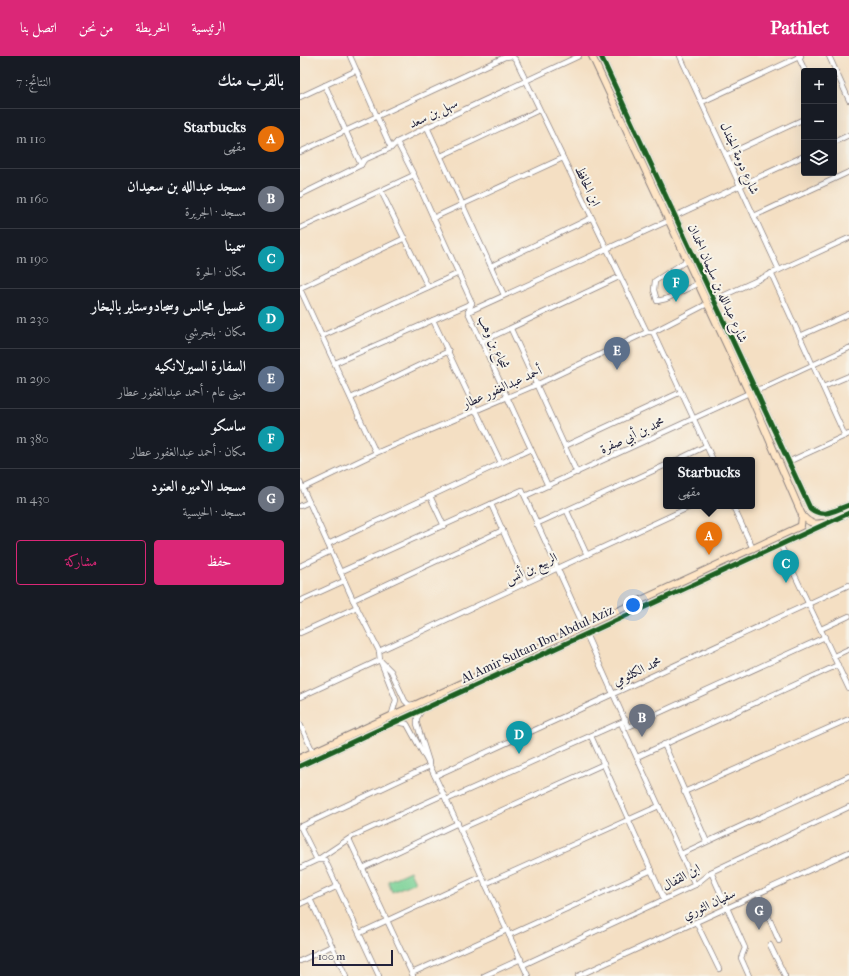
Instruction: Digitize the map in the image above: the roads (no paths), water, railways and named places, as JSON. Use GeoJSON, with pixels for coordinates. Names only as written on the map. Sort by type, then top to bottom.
{"type":"FeatureCollection","features":[{"type":"Feature","properties":{"kind":"street"},"geometry":{"type":"LineString","coordinates":[[350,56],[355,71],[391,148]]}},
{"type":"Feature","properties":{"kind":"street"},"geometry":{"type":"LineString","coordinates":[[300,152],[506,56]]}},
{"type":"Feature","properties":{"kind":"street","name":"ابن الحافظ"},"geometry":{"type":"LineString","coordinates":[[506,56],[512,56],[516,60],[591,218],[607,248],[619,277],[647,332]]}},
{"type":"Feature","properties":{"kind":"street","name":"سهل بن سعد"},"geometry":{"type":"LineString","coordinates":[[300,195],[362,165],[364,160],[391,148],[398,142],[427,127],[579,56]]}},
{"type":"Feature","properties":{"kind":"street","name":"شارع عبدالله بن سليمان الحمدان"},"geometry":{"type":"LineString","coordinates":[[592,56],[749,394],[802,515]]}},
{"type":"Feature","properties":{"kind":"street","name":"شارع عبدالله بن سليمان الحمدان"},"geometry":{"type":"LineString","coordinates":[[602,56],[810,508]]}},
{"type":"Feature","properties":{"kind":"street","name":"شارع دومة الجندل"},"geometry":{"type":"LineString","coordinates":[[680,56],[779,270]]}},
{"type":"Feature","properties":{"kind":"street"},"geometry":{"type":"LineString","coordinates":[[702,102],[799,56],[804,68]]}},
{"type":"Feature","properties":{"kind":"street"},"geometry":{"type":"LineString","coordinates":[[829,56],[849,100]]}},
{"type":"Feature","properties":{"kind":"street"},"geometry":{"type":"LineString","coordinates":[[300,97],[355,71]]}},
{"type":"Feature","properties":{"kind":"street"},"geometry":{"type":"LineString","coordinates":[[325,85],[362,165]]}},
{"type":"Feature","properties":{"kind":"street"},"geometry":{"type":"LineString","coordinates":[[440,156],[539,110]]}},
{"type":"Feature","properties":{"kind":"street"},"geometry":{"type":"LineString","coordinates":[[726,155],[801,120]]}},
{"type":"Feature","properties":{"kind":"street"},"geometry":{"type":"LineString","coordinates":[[427,127],[504,295]]}},
{"type":"Feature","properties":{"kind":"street"},"geometry":{"type":"LineString","coordinates":[[837,140],[849,135]]}},
{"type":"Feature","properties":{"kind":"street","name":"شجاع بن وهب"},"geometry":{"type":"LineString","coordinates":[[398,142],[472,303],[468,312],[481,342],[548,486]]}},
{"type":"Feature","properties":{"kind":"street"},"geometry":{"type":"LineString","coordinates":[[675,216],[801,157]]}},
{"type":"Feature","properties":{"kind":"street"},"geometry":{"type":"LineString","coordinates":[[433,218],[563,158]]}},
{"type":"Feature","properties":{"kind":"street"},"geometry":{"type":"LineString","coordinates":[[754,216],[849,172]]}},
{"type":"Feature","properties":{"kind":"street"},"geometry":{"type":"LineString","coordinates":[[300,228],[414,175]]}},
{"type":"Feature","properties":{"kind":"street"},"geometry":{"type":"LineString","coordinates":[[381,191],[428,287]]}},
{"type":"Feature","properties":{"kind":"street"},"geometry":{"type":"LineString","coordinates":[[491,266],[591,218]]}},
{"type":"Feature","properties":{"kind":"street"},"geometry":{"type":"LineString","coordinates":[[468,312],[668,221]]}},
{"type":"Feature","properties":{"kind":"street"},"geometry":{"type":"LineString","coordinates":[[376,453],[322,336],[302,301],[300,288],[405,238]]}},
{"type":"Feature","properties":{"kind":"street"},"geometry":{"type":"LineString","coordinates":[[714,300],[849,238]]}},
{"type":"Feature","properties":{"kind":"street"},"geometry":{"type":"LineString","coordinates":[[686,261],[655,281],[655,296],[657,300],[666,299],[697,284]]}},
{"type":"Feature","properties":{"kind":"street"},"geometry":{"type":"LineString","coordinates":[[322,336],[458,273]]}},
{"type":"Feature","properties":{"kind":"street"},"geometry":{"type":"LineString","coordinates":[[771,273],[847,435],[788,462]]}},
{"type":"Feature","properties":{"kind":"street"},"geometry":{"type":"LineString","coordinates":[[481,342],[619,277]]}},
{"type":"Feature","properties":{"kind":"street"},"geometry":{"type":"LineString","coordinates":[[335,363],[472,303]]}},
{"type":"Feature","properties":{"kind":"street","name":"أحمد عبدالغفور عطار"},"geometry":{"type":"LineString","coordinates":[[303,488],[376,453],[536,385],[647,332],[653,332],[707,304]]}},
{"type":"Feature","properties":{"kind":"street"},"geometry":{"type":"LineString","coordinates":[[800,336],[849,314]]}},
{"type":"Feature","properties":{"kind":"street"},"geometry":{"type":"LineString","coordinates":[[433,320],[501,463]]}},
{"type":"Feature","properties":{"kind":"street"},"geometry":{"type":"LineString","coordinates":[[511,329],[576,473]]}},
{"type":"Feature","properties":{"kind":"street"},"geometry":{"type":"LineString","coordinates":[[653,332],[711,457]]}},
{"type":"Feature","properties":{"kind":"street"},"geometry":{"type":"LineString","coordinates":[[755,390],[763,388],[849,348]]}},
{"type":"Feature","properties":{"kind":"street"},"geometry":{"type":"LineString","coordinates":[[351,398],[449,351]]}},
{"type":"Feature","properties":{"kind":"street"},"geometry":{"type":"LineString","coordinates":[[824,388],[849,376]]}},
{"type":"Feature","properties":{"kind":"street"},"geometry":{"type":"LineString","coordinates":[[565,446],[682,392]]}},
{"type":"Feature","properties":{"kind":"street","name":"محمد بن أبي صفرة"},"geometry":{"type":"LineString","coordinates":[[525,496],[749,394]]}},
{"type":"Feature","properties":{"kind":"street"},"geometry":{"type":"LineString","coordinates":[[683,457],[706,446]]}},
{"type":"Feature","properties":{"kind":"street"},"geometry":{"type":"LineString","coordinates":[[328,544],[531,449]]}},
{"type":"Feature","properties":{"kind":"street"},"geometry":{"type":"LineString","coordinates":[[536,524],[663,466]]}},
{"type":"Feature","properties":{"kind":"street"},"geometry":{"type":"LineString","coordinates":[[300,482],[344,581],[379,651],[380,660],[396,700],[391,717]]}},
{"type":"Feature","properties":{"kind":"street"},"geometry":{"type":"LineString","coordinates":[[340,572],[522,490],[628,727],[825,636]]}},
{"type":"Feature","properties":{"kind":"street"},"geometry":{"type":"LineString","coordinates":[[430,496],[444,526]]}},
{"type":"Feature","properties":{"kind":"street"},"geometry":{"type":"LineString","coordinates":[[300,506],[309,502]]}},
{"type":"Feature","properties":{"kind":"street"},"geometry":{"type":"LineString","coordinates":[[491,504],[526,583]]}},
{"type":"Feature","properties":{"kind":"street","name":"Al Amir Sultan Ibn Abdul Aziz"},"geometry":{"type":"LineString","coordinates":[[300,766],[396,722],[849,504]]}},
{"type":"Feature","properties":{"kind":"street"},"geometry":{"type":"LineString","coordinates":[[802,515],[807,518],[810,516],[810,508]]}},
{"type":"Feature","properties":{"kind":"street"},"geometry":{"type":"LineString","coordinates":[[810,508],[819,514],[826,514]]}},
{"type":"Feature","properties":{"kind":"street"},"geometry":{"type":"LineString","coordinates":[[806,532],[813,514],[810,508]]}},
{"type":"Feature","properties":{"kind":"street","name":"الربيع بن أنس"},"geometry":{"type":"LineString","coordinates":[[379,651],[685,509]]}},
{"type":"Feature","properties":{"kind":"street"},"geometry":{"type":"LineString","coordinates":[[734,509],[753,549]]}},
{"type":"Feature","properties":{"kind":"street"},"geometry":{"type":"LineString","coordinates":[[567,511],[587,554]]}},
{"type":"Feature","properties":{"kind":"street","name":"Al Amir Sultan Ibn Abdul Aziz"},"geometry":{"type":"LineString","coordinates":[[300,758],[417,704],[849,513]]}},
{"type":"Feature","properties":{"kind":"street"},"geometry":{"type":"LineString","coordinates":[[802,515],[811,522],[820,524],[835,519]]}},
{"type":"Feature","properties":{"kind":"street"},"geometry":{"type":"LineString","coordinates":[[801,526],[802,515]]}},
{"type":"Feature","properties":{"kind":"street"},"geometry":{"type":"LineString","coordinates":[[353,600],[503,530]]}},
{"type":"Feature","properties":{"kind":"street"},"geometry":{"type":"LineString","coordinates":[[780,544],[849,689]]}},
{"type":"Feature","properties":{"kind":"street"},"geometry":{"type":"LineString","coordinates":[[300,566],[331,551]]}},
{"type":"Feature","properties":{"kind":"street"},"geometry":{"type":"LineString","coordinates":[[300,601],[344,581]]}},
{"type":"Feature","properties":{"kind":"street","name":"محمد الكلثومي"},"geometry":{"type":"LineString","coordinates":[[435,776],[849,585]]}},
{"type":"Feature","properties":{"kind":"street"},"geometry":{"type":"LineString","coordinates":[[300,633],[357,607]]}},
{"type":"Feature","properties":{"kind":"street"},"geometry":{"type":"LineString","coordinates":[[821,629],[849,616]]}},
{"type":"Feature","properties":{"kind":"street"},"geometry":{"type":"LineString","coordinates":[[834,656],[849,649]]}},
{"type":"Feature","properties":{"kind":"street"},"geometry":{"type":"LineString","coordinates":[[380,660],[391,671],[405,701],[409,704],[417,704]]}},
{"type":"Feature","properties":{"kind":"street"},"geometry":{"type":"LineString","coordinates":[[300,697],[380,660]]}},
{"type":"Feature","properties":{"kind":"street"},"geometry":{"type":"LineString","coordinates":[[637,757],[838,665]]}},
{"type":"Feature","properties":{"kind":"street"},"geometry":{"type":"LineString","coordinates":[[423,709],[417,718],[417,724],[430,766]]}},
{"type":"Feature","properties":{"kind":"street"},"geometry":{"type":"LineString","coordinates":[[684,792],[849,719]]}},
{"type":"Feature","properties":{"kind":"street"},"geometry":{"type":"LineString","coordinates":[[446,800],[626,720]]}},
{"type":"Feature","properties":{"kind":"street"},"geometry":{"type":"LineString","coordinates":[[396,722],[407,724],[430,766],[458,823],[528,976]]}},
{"type":"Feature","properties":{"kind":"street"},"geometry":{"type":"LineString","coordinates":[[621,723],[695,885]]}},
{"type":"Feature","properties":{"kind":"street"},"geometry":{"type":"LineString","coordinates":[[300,724],[313,752]]}},
{"type":"Feature","properties":{"kind":"street"},"geometry":{"type":"LineString","coordinates":[[591,736],[664,899]]}},
{"type":"Feature","properties":{"kind":"street"},"geometry":{"type":"LineString","coordinates":[[664,744],[706,840]]}},
{"type":"Feature","properties":{"kind":"street"},"geometry":{"type":"LineString","coordinates":[[460,829],[604,764]]}},
{"type":"Feature","properties":{"kind":"street"},"geometry":{"type":"LineString","coordinates":[[317,860],[300,827],[430,766]]}},
{"type":"Feature","properties":{"kind":"street"},"geometry":{"type":"LineString","coordinates":[[681,854],[706,840],[849,776]]}},
{"type":"Feature","properties":{"kind":"street"},"geometry":{"type":"LineString","coordinates":[[300,868],[317,860],[349,839],[443,795]]}},
{"type":"Feature","properties":{"kind":"street"},"geometry":{"type":"LineString","coordinates":[[485,884],[659,806]]}},
{"type":"Feature","properties":{"kind":"street","name":"ابن القفال"},"geometry":{"type":"LineString","coordinates":[[523,965],[695,885],[711,872],[849,807]]}},
{"type":"Feature","properties":{"kind":"street"},"geometry":{"type":"LineString","coordinates":[[363,868],[458,823]]}},
{"type":"Feature","properties":{"kind":"street"},"geometry":{"type":"LineString","coordinates":[[349,839],[412,974],[652,870]]}},
{"type":"Feature","properties":{"kind":"street","name":"سفيان الثوري"},"geometry":{"type":"LineString","coordinates":[[578,976],[849,852]]}},
{"type":"Feature","properties":{"kind":"street"},"geometry":{"type":"LineString","coordinates":[[317,860],[325,860],[379,976]]}},
{"type":"Feature","properties":{"kind":"street"},"geometry":{"type":"LineString","coordinates":[[711,872],[745,948],[741,958],[750,976]]}},
{"type":"Feature","properties":{"kind":"street"},"geometry":{"type":"LineString","coordinates":[[360,934],[387,920],[482,877]]}},
{"type":"Feature","properties":{"kind":"street"},"geometry":{"type":"LineString","coordinates":[[300,904],[338,886]]}},
{"type":"Feature","properties":{"kind":"street"},"geometry":{"type":"LineString","coordinates":[[758,893],[779,941]]}},
{"type":"Feature","properties":{"kind":"street"},"geometry":{"type":"LineString","coordinates":[[310,899],[346,976]]}},
{"type":"Feature","properties":{"kind":"street"},"geometry":{"type":"LineString","coordinates":[[696,922],[719,969]]}},
{"type":"Feature","properties":{"kind":"street"},"geometry":{"type":"LineString","coordinates":[[770,945],[785,976]]}},
{"type":"Feature","properties":{"kind":"street"},"geometry":{"type":"LineString","coordinates":[[300,961],[332,946]]}},
{"type":"Feature","properties":{"kind":"street"},"geometry":{"type":"LineString","coordinates":[[484,976],[521,959]]}},
{"type":"Feature","properties":{"kind":"place","name":"ساسكو"},"geometry":{"type":"Point","coordinates":[676,302]}},
{"type":"Feature","properties":{"kind":"place","name":"السفارة السيرلانكيه"},"geometry":{"type":"Point","coordinates":[617,370]}},
{"type":"Feature","properties":{"kind":"place","name":"Starbucks"},"geometry":{"type":"Point","coordinates":[709,555]}},
{"type":"Feature","properties":{"kind":"place","name":"سمينا"},"geometry":{"type":"Point","coordinates":[786,583]}},
{"type":"Feature","properties":{"kind":"place","name":"مسجد عبدالله بن سعيدان"},"geometry":{"type":"Point","coordinates":[642,737]}},
{"type":"Feature","properties":{"kind":"place","name":"غسيل مجالس وسجادوستاير بالبخار"},"geometry":{"type":"Point","coordinates":[519,754]}},
{"type":"Feature","properties":{"kind":"place","name":"مسجد الاميره العنود"},"geometry":{"type":"Point","coordinates":[759,930]}}]}
